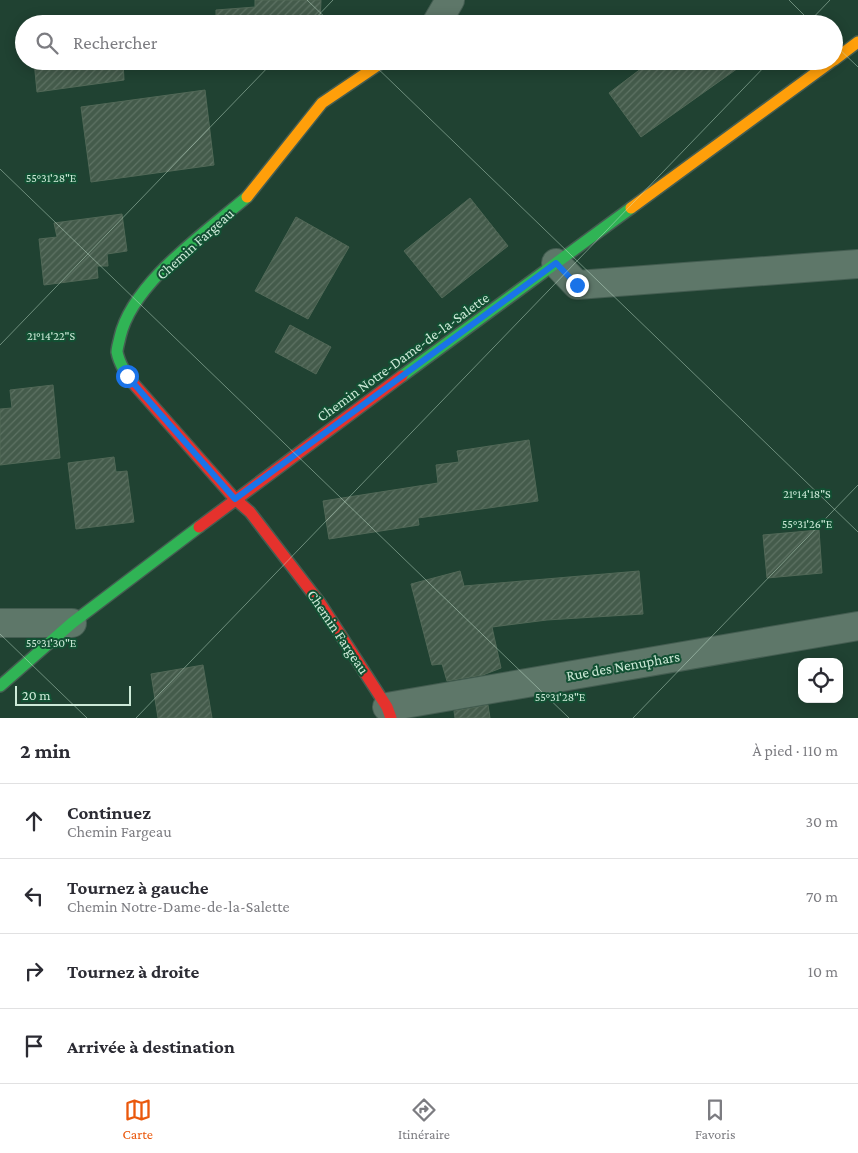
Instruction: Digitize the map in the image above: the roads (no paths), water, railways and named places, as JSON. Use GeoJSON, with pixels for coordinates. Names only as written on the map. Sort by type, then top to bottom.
{"type":"FeatureCollection","features":[{"type":"Feature","properties":{"kind":"street"},"geometry":{"type":"LineString","coordinates":[[441,15],[450,0]]}},
{"type":"Feature","properties":{"kind":"street","name":"Chemin Notre-Dame-de-la-Salette"},"geometry":{"type":"LineString","coordinates":[[843,53],[858,42]]}},
{"type":"Feature","properties":{"kind":"street","name":"Chemin Fargeau"},"geometry":{"type":"LineString","coordinates":[[371,70],[322,103],[254,192],[159,274],[135,303],[122,329],[118,352],[127,376],[235,499],[250,512],[320,603],[389,712]]}},
{"type":"Feature","properties":{"kind":"street","name":"Chemin Notre-Dame-de-la-Salette"},"geometry":{"type":"LineString","coordinates":[[0,686],[72,623],[235,499],[819,70]]}},
{"type":"Feature","properties":{"kind":"street"},"geometry":{"type":"LineString","coordinates":[[556,263],[577,285],[858,264]]}},
{"type":"Feature","properties":{"kind":"street"},"geometry":{"type":"LineString","coordinates":[[0,623],[72,623]]}},
{"type":"Feature","properties":{"kind":"street","name":"Rue des Nenuphars"},"geometry":{"type":"LineString","coordinates":[[389,712],[858,626]]}}]}
